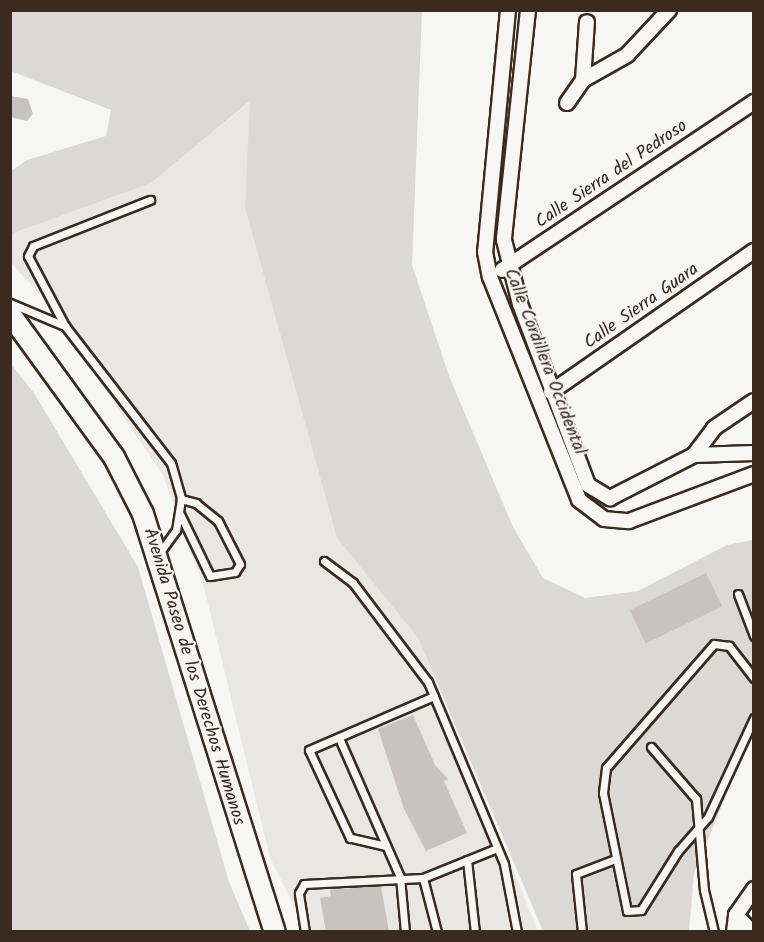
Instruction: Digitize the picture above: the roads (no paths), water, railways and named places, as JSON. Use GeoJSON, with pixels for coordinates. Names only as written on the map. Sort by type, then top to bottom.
{"type":"FeatureCollection","features":[{"type":"Feature","properties":{"kind":"main road","name":"Avenida Paseo de los Derechos Humanos"},"geometry":{"type":"LineString","coordinates":[[10,314],[114,457],[158,555],[247,855],[276,932]]}},
{"type":"Feature","properties":{"kind":"street","name":"Calle Cordillera Occidental"},"geometry":{"type":"LineString","coordinates":[[508,10],[485,252],[490,277],[579,500],[593,512],[629,521],[753,474]]}},
{"type":"Feature","properties":{"kind":"street","name":"Calle Cordillera Occidental"},"geometry":{"type":"LineString","coordinates":[[528,10],[504,240],[508,266],[551,392],[588,485],[600,496],[627,493],[694,455],[753,453]]}},
{"type":"Feature","properties":{"kind":"street"},"geometry":{"type":"LineString","coordinates":[[567,104],[583,80],[627,56],[669,10]]}},
{"type":"Feature","properties":{"kind":"street"},"geometry":{"type":"LineString","coordinates":[[583,80],[587,22]]}},
{"type":"Feature","properties":{"kind":"street","name":"Calle Sierra del Pedroso"},"geometry":{"type":"LineString","coordinates":[[490,277],[753,102]]}},
{"type":"Feature","properties":{"kind":"street","name":"Calle Sierra Guara"},"geometry":{"type":"LineString","coordinates":[[551,392],[753,251]]}},
{"type":"Feature","properties":{"kind":"street"},"geometry":{"type":"LineString","coordinates":[[694,455],[714,428],[753,401]]}},
{"type":"Feature","properties":{"kind":"street"},"geometry":{"type":"LineString","coordinates":[[734,932],[736,915],[753,889]]}},
{"type":"Feature","properties":{"kind":"street"},"geometry":{"type":"LineString","coordinates":[[736,915],[751,929]]}},
{"type":"Feature","properties":{"kind":"lane"},"geometry":{"type":"LineString","coordinates":[[150,200],[33,246],[28,256],[65,326],[171,463],[181,499],[176,530],[158,555]]}},
{"type":"Feature","properties":{"kind":"lane"},"geometry":{"type":"LineString","coordinates":[[10,303],[65,326]]}},
{"type":"Feature","properties":{"kind":"lane"},"geometry":{"type":"LineString","coordinates":[[179,512],[210,576],[235,572],[240,564],[218,521],[196,503],[181,499]]}},
{"type":"Feature","properties":{"kind":"lane"},"geometry":{"type":"LineString","coordinates":[[324,561],[352,583],[409,650],[434,696],[498,848],[517,910],[517,932]]}},
{"type":"Feature","properties":{"kind":"lane"},"geometry":{"type":"LineString","coordinates":[[738,594],[753,636]]}},
{"type":"Feature","properties":{"kind":"lane"},"geometry":{"type":"LineString","coordinates":[[753,678],[729,646],[714,644],[618,751],[606,768],[603,793],[615,859],[624,903],[634,914],[698,828],[753,718]]}},
{"type":"Feature","properties":{"kind":"lane"},"geometry":{"type":"LineString","coordinates":[[386,846],[350,838],[309,750],[434,696]]}},
{"type":"Feature","properties":{"kind":"lane"},"geometry":{"type":"LineString","coordinates":[[339,738],[400,877],[405,932]]}},
{"type":"Feature","properties":{"kind":"lane"},"geometry":{"type":"LineString","coordinates":[[651,747],[696,799],[698,828],[714,932]]}},
{"type":"Feature","properties":{"kind":"lane"},"geometry":{"type":"LineString","coordinates":[[305,932],[299,893],[304,884],[400,877],[423,878],[498,848]]}},
{"type":"Feature","properties":{"kind":"lane"},"geometry":{"type":"LineString","coordinates":[[582,932],[576,874],[615,859]]}},
{"type":"Feature","properties":{"kind":"lane"},"geometry":{"type":"LineString","coordinates":[[467,860],[475,932]]}},
{"type":"Feature","properties":{"kind":"lane"},"geometry":{"type":"LineString","coordinates":[[423,878],[437,932]]}}]}
